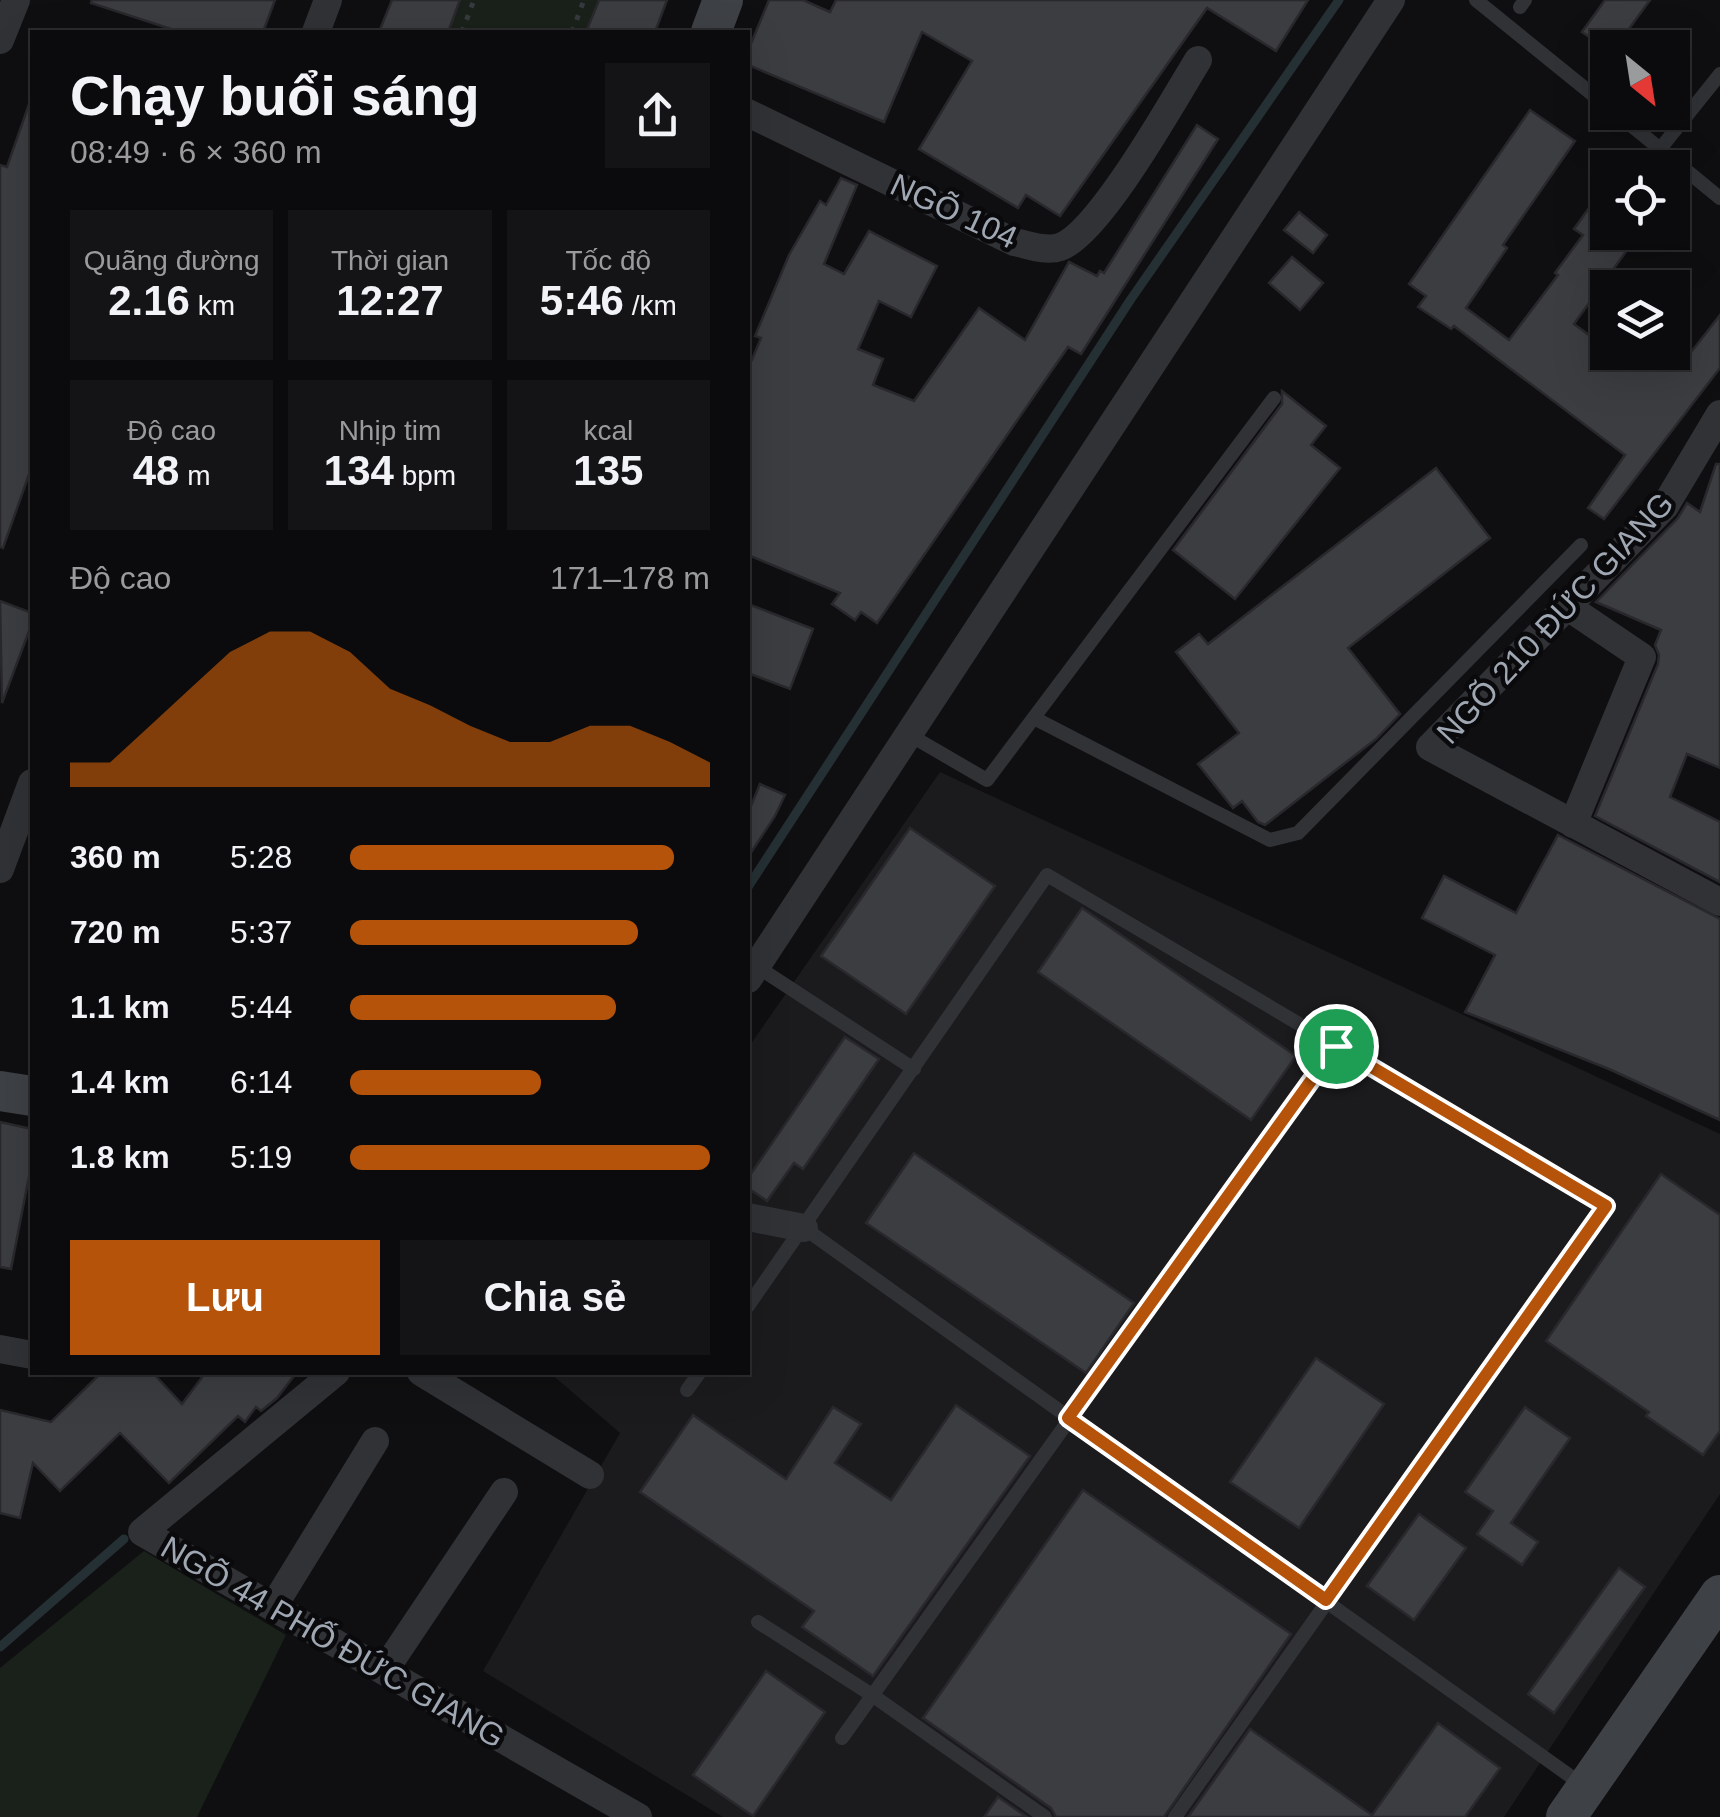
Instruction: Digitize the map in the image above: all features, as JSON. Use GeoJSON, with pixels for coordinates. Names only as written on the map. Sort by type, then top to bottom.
{"type":"FeatureCollection","features":[{"type":"Feature","properties":{"kind":"street"},"geometry":{"type":"LineString","coordinates":[[0,40],[16,0]]}},
{"type":"Feature","properties":{"kind":"street"},"geometry":{"type":"LineString","coordinates":[[317,30],[328,0]]}},
{"type":"Feature","properties":{"kind":"street"},"geometry":{"type":"LineString","coordinates":[[712,30],[723,0]]}},
{"type":"Feature","properties":{"kind":"street"},"geometry":{"type":"LineString","coordinates":[[752,972],[1391,0]]}},
{"type":"Feature","properties":{"kind":"street","name":"NGÕ 104"},"geometry":{"type":"LineString","coordinates":[[750,114],[1014,242],[1058,248],[1074,240],[1098,214],[1198,60]]}},
{"type":"Feature","properties":{"kind":"street","name":"NGÕ 210 ĐỨC GIANG"},"geometry":{"type":"LineString","coordinates":[[1720,414],[1665,506],[1430,746],[1720,902]]}},
{"type":"Feature","properties":{"kind":"street"},"geometry":{"type":"LineString","coordinates":[[1568,606],[1642,656],[1573,824]]}},
{"type":"Feature","properties":{"kind":"street"},"geometry":{"type":"LineString","coordinates":[[0,869],[30,788]]}},
{"type":"Feature","properties":{"kind":"street"},"geometry":{"type":"LineString","coordinates":[[0,1091],[30,1096]]}},
{"type":"Feature","properties":{"kind":"street"},"geometry":{"type":"LineString","coordinates":[[750,1217],[804,1228]]}},
{"type":"Feature","properties":{"kind":"street"},"geometry":{"type":"LineString","coordinates":[[0,1349],[30,1355]]}},
{"type":"Feature","properties":{"kind":"street","name":"NGÕ 44 PHỐ ĐỨC GIANG"},"geometry":{"type":"LineString","coordinates":[[332,1375],[142,1532],[384,1671],[603,1808],[638,1817]]}},
{"type":"Feature","properties":{"kind":"street"},"geometry":{"type":"LineString","coordinates":[[427,1375],[590,1475]]}},
{"type":"Feature","properties":{"kind":"street"},"geometry":{"type":"LineString","coordinates":[[274,1607],[375,1441]]}},
{"type":"Feature","properties":{"kind":"street"},"geometry":{"type":"LineString","coordinates":[[384,1671],[504,1492]]}},
{"type":"Feature","properties":{"kind":"street"},"geometry":{"type":"LineString","coordinates":[[1576,1802],[1720,1595]]}},
{"type":"Feature","properties":{"kind":"lane"},"geometry":{"type":"LineString","coordinates":[[1476,0],[1590,92]]}},
{"type":"Feature","properties":{"kind":"lane"},"geometry":{"type":"LineString","coordinates":[[1660,149],[1720,74]]}},
{"type":"Feature","properties":{"kind":"lane"},"geometry":{"type":"LineString","coordinates":[[1637,130],[1720,198]]}},
{"type":"Feature","properties":{"kind":"lane"},"geometry":{"type":"LineString","coordinates":[[908,734],[988,780],[1274,398]]}},
{"type":"Feature","properties":{"kind":"lane"},"geometry":{"type":"LineString","coordinates":[[1034,718],[1270,840],[1298,833],[1581,545]]}},
{"type":"Feature","properties":{"kind":"lane"},"geometry":{"type":"LineString","coordinates":[[750,1303],[1048,875],[1606,1206],[1175,1817]]}},
{"type":"Feature","properties":{"kind":"lane"},"geometry":{"type":"LineString","coordinates":[[752,972],[914,1069]]}},
{"type":"Feature","properties":{"kind":"lane"},"geometry":{"type":"LineString","coordinates":[[842,1738],[1336,1046]]}},
{"type":"Feature","properties":{"kind":"lane"},"geometry":{"type":"LineString","coordinates":[[804,1228],[1326,1600],[1576,1802]]}},
{"type":"Feature","properties":{"kind":"lane"},"geometry":{"type":"LineString","coordinates":[[687,1390],[698,1375]]}},
{"type":"Feature","properties":{"kind":"lane"},"geometry":{"type":"LineString","coordinates":[[758,1622],[872,1695],[1045,1817]]}},
{"type":"Feature","properties":{"kind":"path"},"geometry":{"type":"LineString","coordinates":[[463,30],[474,0]]}},
{"type":"Feature","properties":{"kind":"path"},"geometry":{"type":"LineString","coordinates":[[573,30],[584,0]]}},
{"type":"Feature","properties":{"kind":"shaded area"},"geometry":{"type":"Polygon","coordinates":[[[460,0],[599,0],[587,30],[449,30],[460,0]]]}},
{"type":"Feature","properties":{"kind":"shaded area"},"geometry":{"type":"Polygon","coordinates":[[[940,772],[1720,1134],[1720,1494],[1504,1817],[723,1817],[483,1671],[620,1433],[552,1375],[750,1375],[750,1045],[940,772]]]}},
{"type":"Feature","properties":{"kind":"shaded area"},"geometry":{"type":"Polygon","coordinates":[[[144,1551],[286,1635],[197,1817],[0,1817],[0,1668],[144,1551]]]}},
{"type":"Feature","properties":{"kind":"building"},"geometry":{"type":"Polygon","coordinates":[[[275,0],[264,30],[174,30],[91,3],[275,0]]]}},
{"type":"Feature","properties":{"kind":"building"},"geometry":{"type":"Polygon","coordinates":[[[392,0],[460,0],[449,30],[380,30],[392,0]]]}},
{"type":"Feature","properties":{"kind":"building"},"geometry":{"type":"Polygon","coordinates":[[[599,0],[667,0],[656,30],[587,30],[599,0]]]}},
{"type":"Feature","properties":{"kind":"building"},"geometry":{"type":"Polygon","coordinates":[[[769,0],[803,0],[830,12],[836,0],[1308,0],[1276,51],[1207,8],[1060,216],[1026,195],[1018,208],[919,149],[972,61],[922,32],[884,122],[750,66],[750,46],[769,0]]]}},
{"type":"Feature","properties":{"kind":"building"},"geometry":{"type":"Polygon","coordinates":[[[1605,0],[1650,0],[1628,30],[1590,30],[1590,38],[1582,32],[1605,0]]]}},
{"type":"Feature","properties":{"kind":"building"},"geometry":{"type":"Polygon","coordinates":[[[30,104],[30,472],[3,548],[0,165],[7,167],[30,104]]]}},
{"type":"Feature","properties":{"kind":"building"},"geometry":{"type":"Polygon","coordinates":[[[1530,110],[1575,141],[1503,245],[1507,248],[1466,308],[1509,340],[1583,235],[1574,229],[1589,208],[1590,250],[1627,250],[1613,270],[1590,270],[1590,302],[1574,324],[1590,336],[1590,370],[1690,370],[1690,354],[1720,315],[1720,368],[1604,519],[1588,508],[1625,455],[1454,326],[1451,329],[1418,307],[1426,296],[1409,284],[1530,110]]]}},
{"type":"Feature","properties":{"kind":"building"},"geometry":{"type":"Polygon","coordinates":[[[1197,125],[1218,139],[1081,354],[1068,347],[877,623],[861,612],[855,620],[832,604],[840,593],[750,556],[750,364],[761,338],[755,336],[789,255],[820,201],[826,205],[841,178],[857,185],[824,264],[844,274],[869,231],[937,266],[911,317],[879,301],[858,349],[883,359],[873,385],[914,401],[979,308],[1025,340],[1069,262],[1097,276],[1100,271],[1104,273],[1197,125]]]}},
{"type":"Feature","properties":{"kind":"building"},"geometry":{"type":"Polygon","coordinates":[[[1299,212],[1327,235],[1313,253],[1284,230],[1299,212]]]}},
{"type":"Feature","properties":{"kind":"building"},"geometry":{"type":"Polygon","coordinates":[[[1292,257],[1323,283],[1300,310],[1269,283],[1292,257]]]}},
{"type":"Feature","properties":{"kind":"building"},"geometry":{"type":"Polygon","coordinates":[[[1282,391],[1326,426],[1311,445],[1340,468],[1235,599],[1173,550],[1282,404],[1282,391]]]}},
{"type":"Feature","properties":{"kind":"building"},"geometry":{"type":"Polygon","coordinates":[[[1716,464],[1720,464],[1720,768],[1687,754],[1670,797],[1720,822],[1720,882],[1595,816],[1658,664],[1655,645],[1661,630],[1596,602],[1678,518],[1687,503],[1700,512],[1716,464]]]}},
{"type":"Feature","properties":{"kind":"building"},"geometry":{"type":"Polygon","coordinates":[[[1436,468],[1490,538],[1348,648],[1400,714],[1376,739],[1265,825],[1258,822],[1242,801],[1233,808],[1198,764],[1239,733],[1176,652],[1199,634],[1208,644],[1436,468]]]}},
{"type":"Feature","properties":{"kind":"building"},"geometry":{"type":"Polygon","coordinates":[[[0,601],[30,612],[30,628],[2,703],[0,601]]]}},
{"type":"Feature","properties":{"kind":"building"},"geometry":{"type":"Polygon","coordinates":[[[750,605],[813,629],[790,689],[750,674],[750,605]]]}},
{"type":"Feature","properties":{"kind":"building"},"geometry":{"type":"Polygon","coordinates":[[[760,784],[785,795],[750,854],[750,808],[760,784]]]}},
{"type":"Feature","properties":{"kind":"building"},"geometry":{"type":"Polygon","coordinates":[[[910,828],[995,886],[906,1014],[821,956],[910,828]]]}},
{"type":"Feature","properties":{"kind":"building"},"geometry":{"type":"Polygon","coordinates":[[[1558,835],[1720,919],[1720,1120],[1609,1069],[1465,1012],[1495,955],[1422,918],[1444,876],[1516,913],[1558,835]]]}},
{"type":"Feature","properties":{"kind":"building"},"geometry":{"type":"Polygon","coordinates":[[[1082,908],[1296,1056],[1251,1120],[1038,972],[1082,908]]]}},
{"type":"Feature","properties":{"kind":"building"},"geometry":{"type":"Polygon","coordinates":[[[845,1037],[879,1059],[803,1169],[794,1163],[767,1201],[750,1189],[750,1175],[845,1037]]]}},
{"type":"Feature","properties":{"kind":"building"},"geometry":{"type":"Polygon","coordinates":[[[0,1122],[30,1129],[30,1171],[11,1269],[0,1267],[0,1122]]]}},
{"type":"Feature","properties":{"kind":"building"},"geometry":{"type":"Polygon","coordinates":[[[914,1153],[1134,1303],[1086,1373],[866,1223],[914,1153]]]}},
{"type":"Feature","properties":{"kind":"building"},"geometry":{"type":"Polygon","coordinates":[[[1661,1174],[1720,1215],[1720,1431],[1703,1455],[1646,1416],[1649,1412],[1546,1341],[1661,1174]]]}},
{"type":"Feature","properties":{"kind":"building"},"geometry":{"type":"Polygon","coordinates":[[[1316,1358],[1384,1404],[1299,1528],[1230,1482],[1316,1358]]]}},
{"type":"Feature","properties":{"kind":"building"},"geometry":{"type":"Polygon","coordinates":[[[99,1375],[155,1375],[182,1404],[204,1375],[295,1375],[277,1398],[261,1411],[256,1407],[245,1422],[238,1416],[169,1483],[120,1433],[60,1491],[33,1463],[20,1518],[0,1513],[0,1410],[51,1422],[99,1375]]]}},
{"type":"Feature","properties":{"kind":"building"},"geometry":{"type":"Polygon","coordinates":[[[956,1405],[1030,1456],[873,1676],[802,1627],[814,1611],[640,1492],[693,1415],[786,1479],[833,1407],[861,1424],[835,1463],[891,1500],[956,1405]]]}},
{"type":"Feature","properties":{"kind":"building"},"geometry":{"type":"Polygon","coordinates":[[[1525,1407],[1570,1438],[1511,1523],[1538,1542],[1522,1565],[1477,1534],[1493,1511],[1465,1492],[1525,1407]]]}},
{"type":"Feature","properties":{"kind":"building"},"geometry":{"type":"Polygon","coordinates":[[[1083,1490],[1291,1634],[1164,1817],[1056,1817],[1051,1808],[923,1718],[1083,1490]]]}},
{"type":"Feature","properties":{"kind":"building"},"geometry":{"type":"Polygon","coordinates":[[[1419,1514],[1466,1548],[1414,1620],[1367,1586],[1419,1514]]]}},
{"type":"Feature","properties":{"kind":"building"},"geometry":{"type":"Polygon","coordinates":[[[1619,1568],[1645,1587],[1554,1713],[1528,1694],[1619,1568]]]}},
{"type":"Feature","properties":{"kind":"building"},"geometry":{"type":"Polygon","coordinates":[[[766,1671],[825,1712],[753,1816],[693,1775],[766,1671]]]}},
{"type":"Feature","properties":{"kind":"building"},"geometry":{"type":"Polygon","coordinates":[[[1438,1723],[1500,1768],[1465,1817],[1188,1817],[1250,1729],[1372,1815],[1438,1723]]]}},
{"type":"Feature","properties":{"kind":"building"},"geometry":{"type":"Polygon","coordinates":[[[998,1797],[1027,1817],[984,1817],[998,1797]]]}},
{"type":"Feature","properties":{"kind":"waterway"},"geometry":{"type":"LineString","coordinates":[[750,884],[1131,299],[1339,0]]}},
{"type":"Feature","properties":{"kind":"waterway"},"geometry":{"type":"LineString","coordinates":[[0,1647],[124,1539]]}},
{"type":"Feature","properties":{"kind":"route"},"geometry":{"type":"LineString","coordinates":[[1336,1046],[1606,1206],[1326,1600],[1068,1418],[1336,1046]]}}]}
